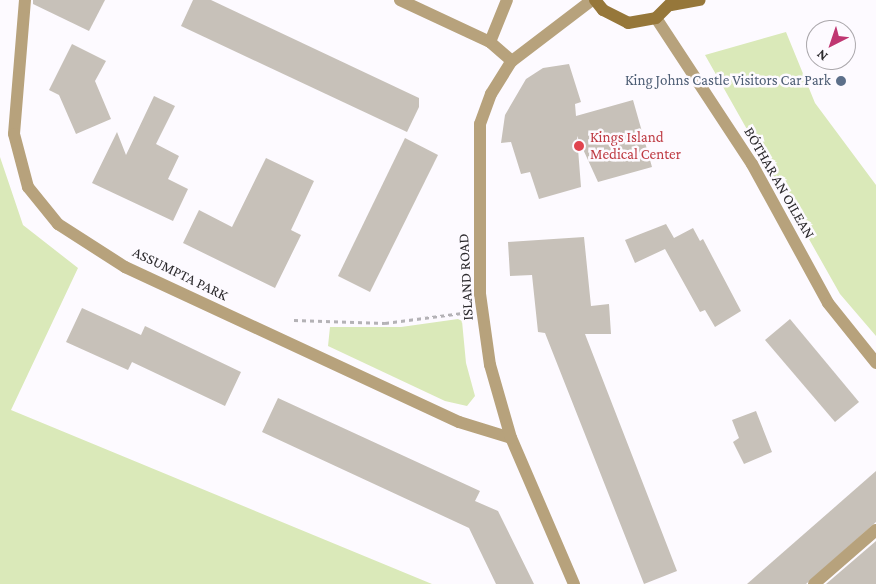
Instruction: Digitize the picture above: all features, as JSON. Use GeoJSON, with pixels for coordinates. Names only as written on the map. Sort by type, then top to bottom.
{"type":"FeatureCollection","features":[{"type":"Feature","properties":{"kind":"main road"},"geometry":{"type":"LineString","coordinates":[[594,0],[609,14],[628,23],[656,18],[673,2],[700,0]]}},
{"type":"Feature","properties":{"kind":"street","name":"ASSUMPTA PARK"},"geometry":{"type":"LineString","coordinates":[[25,0],[14,134],[28,186],[58,224],[125,267],[459,422],[510,438]]}},
{"type":"Feature","properties":{"kind":"street"},"geometry":{"type":"LineString","coordinates":[[400,0],[490,42],[512,61]]}},
{"type":"Feature","properties":{"kind":"street"},"geometry":{"type":"LineString","coordinates":[[490,42],[507,0]]}},
{"type":"Feature","properties":{"kind":"street","name":"ISLAND ROAD"},"geometry":{"type":"LineString","coordinates":[[574,584],[510,438],[490,365],[482,306],[480,124],[491,94],[512,61],[594,0]]}},
{"type":"Feature","properties":{"kind":"street","name":"BÓTHAR AN OILEAN"},"geometry":{"type":"LineString","coordinates":[[656,18],[752,164],[828,303],[876,363]]}},
{"type":"Feature","properties":{"kind":"street"},"geometry":{"type":"LineString","coordinates":[[814,584],[876,530]]}},
{"type":"Feature","properties":{"kind":"path"},"geometry":{"type":"LineString","coordinates":[[290,320],[385,324],[441,317],[482,306]]}},
{"type":"Feature","properties":{"kind":"green space"},"geometry":{"type":"Polygon","coordinates":[[[786,32],[815,103],[876,185],[876,336],[840,294],[705,55],[786,32]]]}},
{"type":"Feature","properties":{"kind":"green space"},"geometry":{"type":"Polygon","coordinates":[[[0,157],[23,225],[78,268],[11,410],[432,584],[0,584],[0,157]]]}},
{"type":"Feature","properties":{"kind":"green space"},"geometry":{"type":"Polygon","coordinates":[[[458,319],[462,321],[466,363],[475,396],[467,406],[445,401],[328,346],[330,327],[401,327],[458,319]]]}},
{"type":"Feature","properties":{"kind":"building"},"geometry":{"type":"Polygon","coordinates":[[[33,0],[105,0],[89,31],[33,4],[33,0]]]}},
{"type":"Feature","properties":{"kind":"building"},"geometry":{"type":"Polygon","coordinates":[[[193,0],[211,0],[419,98],[419,107],[407,132],[181,26],[193,0]]]}},
{"type":"Feature","properties":{"kind":"building"},"geometry":{"type":"Polygon","coordinates":[[[72,44],[106,61],[95,81],[111,119],[76,134],[59,95],[49,90],[72,44]]]}},
{"type":"Feature","properties":{"kind":"building"},"geometry":{"type":"Polygon","coordinates":[[[569,64],[581,102],[575,104],[576,116],[633,100],[652,167],[598,182],[577,136],[581,187],[539,199],[530,172],[521,174],[511,142],[501,143],[505,115],[526,79],[543,68],[569,64]]]}},
{"type":"Feature","properties":{"kind":"building"},"geometry":{"type":"Polygon","coordinates":[[[154,96],[175,106],[156,144],[179,156],[168,179],[188,189],[173,221],[92,183],[117,132],[126,155],[154,96]]]}},
{"type":"Feature","properties":{"kind":"building"},"geometry":{"type":"Polygon","coordinates":[[[405,138],[438,155],[370,292],[338,276],[405,138]]]}},
{"type":"Feature","properties":{"kind":"building"},"geometry":{"type":"Polygon","coordinates":[[[266,158],[314,181],[291,230],[301,235],[275,288],[183,243],[199,210],[232,227],[266,158]]]}},
{"type":"Feature","properties":{"kind":"building"},"geometry":{"type":"Polygon","coordinates":[[[666,224],[674,238],[693,228],[700,241],[703,239],[741,311],[715,327],[705,310],[700,312],[665,249],[635,263],[625,240],[666,224]]]}},
{"type":"Feature","properties":{"kind":"building"},"geometry":{"type":"Polygon","coordinates":[[[584,237],[591,306],[609,304],[611,334],[585,334],[677,571],[644,584],[545,333],[538,332],[532,275],[510,276],[508,242],[584,237]]]}},
{"type":"Feature","properties":{"kind":"building"},"geometry":{"type":"Polygon","coordinates":[[[82,308],[141,335],[145,326],[241,372],[225,406],[132,362],[128,370],[66,342],[82,308]]]}},
{"type":"Feature","properties":{"kind":"building"},"geometry":{"type":"Polygon","coordinates":[[[790,319],[859,402],[835,422],[765,340],[790,319]]]}},
{"type":"Feature","properties":{"kind":"building"},"geometry":{"type":"Polygon","coordinates":[[[278,398],[480,491],[475,501],[498,511],[534,584],[496,584],[469,528],[262,432],[278,398]]]}},
{"type":"Feature","properties":{"kind":"building"},"geometry":{"type":"Polygon","coordinates":[[[756,411],[772,452],[744,464],[733,442],[739,438],[732,420],[756,411]]]}},
{"type":"Feature","properties":{"kind":"building"},"geometry":{"type":"Polygon","coordinates":[[[876,471],[876,522],[806,584],[747,584],[876,471]]]}},
{"type":"Feature","properties":{"kind":"building"},"geometry":{"type":"Polygon","coordinates":[[[876,541],[876,584],[826,584],[876,541]]]}},
{"type":"Feature","properties":{"kind":"place","name":"King Johns Castle Visitors Car Park"},"geometry":{"type":"Point","coordinates":[841,81]}},
{"type":"Feature","properties":{"kind":"place","name":"Kings Island Medical Center"},"geometry":{"type":"Point","coordinates":[579,146]}}]}
